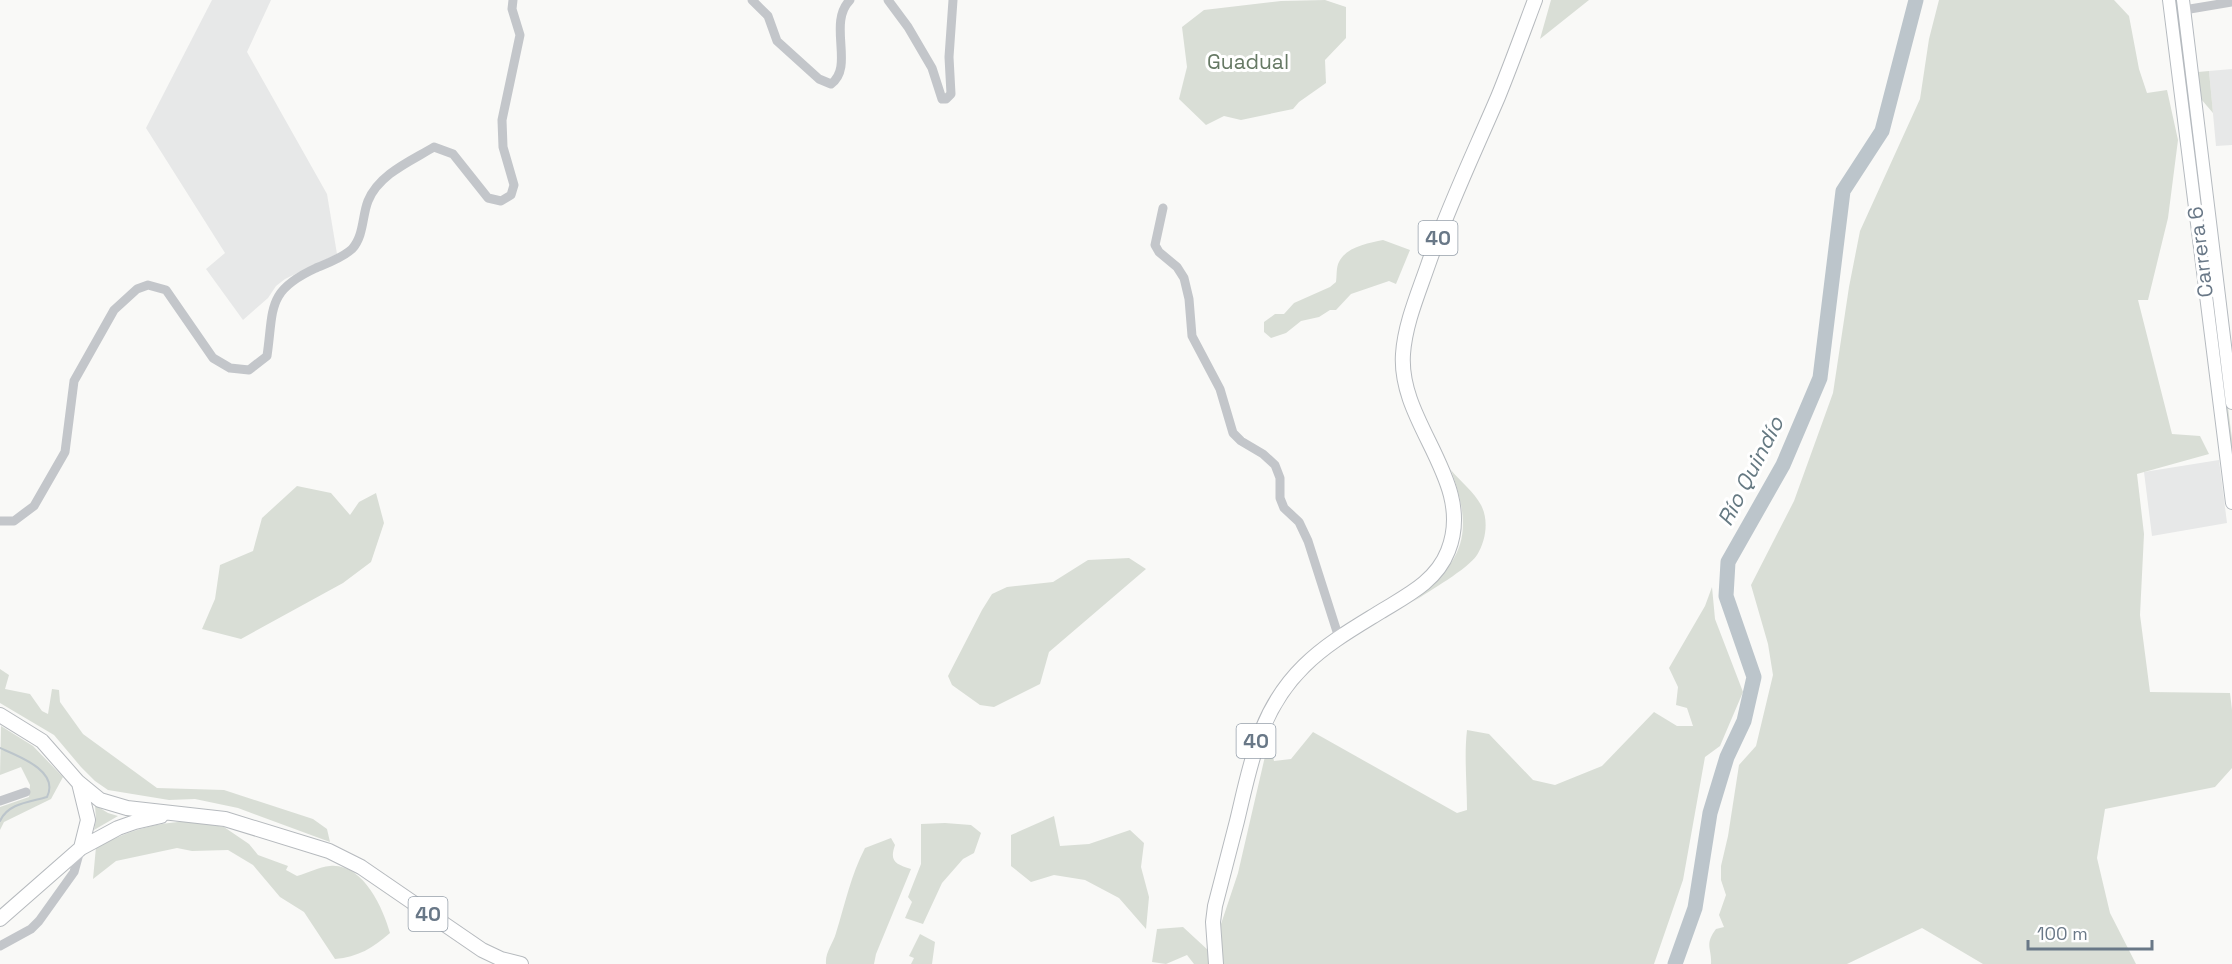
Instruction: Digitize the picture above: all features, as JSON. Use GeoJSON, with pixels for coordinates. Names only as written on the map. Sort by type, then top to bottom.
{"type":"FeatureCollection","features":[{"type":"Feature","properties":{"kind":"main road","name":"40"},"geometry":{"type":"LineString","coordinates":[[1216,964],[1213,922],[1215,906],[1258,736],[1275,702],[1305,664],[1339,638],[1429,580],[1443,563],[1453,537],[1452,497],[1409,402],[1405,386],[1404,341],[1414,304],[1450,207],[1499,94],[1535,0]]}},
{"type":"Feature","properties":{"kind":"main road","name":"Carrera 6"},"geometry":{"type":"LineString","coordinates":[[2169,0],[2232,503]]}},
{"type":"Feature","properties":{"kind":"main road"},"geometry":{"type":"LineString","coordinates":[[2184,5],[2232,403]]}},
{"type":"Feature","properties":{"kind":"main road","name":"40"},"geometry":{"type":"LineString","coordinates":[[0,715],[42,741],[78,782],[100,800],[113,805],[172,814],[201,815],[235,822],[340,856],[369,872],[473,945],[490,955],[520,964]]}},
{"type":"Feature","properties":{"kind":"main road"},"geometry":{"type":"LineString","coordinates":[[78,782],[88,820],[81,848]]}},
{"type":"Feature","properties":{"kind":"main road","name":"40"},"geometry":{"type":"LineString","coordinates":[[0,920],[81,848],[99,836],[126,825],[172,814]]}},
{"type":"Feature","properties":{"kind":"street"},"geometry":{"type":"LineString","coordinates":[[0,521],[14,521],[34,506],[51,479],[65,452],[74,381],[114,310],[137,289],[148,285],[166,290],[213,358],[230,368],[249,370],[267,357],[275,300],[284,287],[301,274],[344,255],[354,247],[368,200],[388,174],[434,147],[453,154],[488,198],[501,201],[511,195],[514,185],[503,147],[502,120],[520,35],[512,9],[513,0]]}},
{"type":"Feature","properties":{"kind":"street"},"geometry":{"type":"LineString","coordinates":[[752,0],[768,16],[777,41],[819,79],[831,84],[837,80],[841,71],[840,24],[846,4],[850,0]]}},
{"type":"Feature","properties":{"kind":"street"},"geometry":{"type":"LineString","coordinates":[[888,0],[908,27],[932,68],[940,96],[946,99],[951,94],[949,57],[953,0]]}},
{"type":"Feature","properties":{"kind":"street"},"geometry":{"type":"LineString","coordinates":[[2184,5],[2232,2]]}},
{"type":"Feature","properties":{"kind":"street"},"geometry":{"type":"LineString","coordinates":[[1163,208],[1155,245],[1159,252],[1177,267],[1184,278],[1190,299],[1192,336],[1221,389],[1233,433],[1275,465],[1280,478],[1284,508],[1299,522],[1308,541],[1339,638]]}},
{"type":"Feature","properties":{"kind":"street"},"geometry":{"type":"LineString","coordinates":[[0,801],[27,792]]}},
{"type":"Feature","properties":{"kind":"street"},"geometry":{"type":"LineString","coordinates":[[0,946],[31,929],[39,921],[74,872],[81,848]]}},
{"type":"Feature","properties":{"kind":"shaded area"},"geometry":{"type":"Polygon","coordinates":[[[212,0],[271,0],[247,52],[327,194],[337,254],[285,279],[243,320],[206,269],[225,253],[146,128],[212,0]]]}},
{"type":"Feature","properties":{"kind":"shaded area"},"geometry":{"type":"Polygon","coordinates":[[[2232,69],[2232,145],[2216,146],[2209,71],[2232,69]]]}},
{"type":"Feature","properties":{"kind":"shaded area"},"geometry":{"type":"Polygon","coordinates":[[[2219,460],[2227,523],[2152,536],[2144,472],[2219,460]]]}},
{"type":"Feature","properties":{"kind":"green space","name":"Guadual"},"geometry":{"type":"Polygon","coordinates":[[[1325,0],[1346,7],[1346,38],[1325,60],[1326,83],[1293,109],[1241,120],[1224,116],[1206,125],[1179,99],[1187,67],[1182,27],[1204,10],[1281,1],[1325,0]]]}},
{"type":"Feature","properties":{"kind":"green space"},"geometry":{"type":"Polygon","coordinates":[[[1551,0],[1589,0],[1540,39],[1551,0]]]}},
{"type":"Feature","properties":{"kind":"green space"},"geometry":{"type":"Polygon","coordinates":[[[1939,0],[2114,0],[2129,16],[2139,69],[2147,93],[2167,90],[2178,140],[2168,218],[2148,300],[2138,300],[2172,434],[2200,436],[2209,454],[2137,474],[2144,534],[2140,615],[2150,692],[2230,693],[2232,768],[2215,787],[2105,809],[2097,858],[2110,913],[2136,964],[1983,964],[1922,928],[1847,964],[1711,964],[1710,939],[1716,929],[1724,927],[1719,915],[1726,895],[1721,880],[1721,866],[1739,765],[1756,746],[1773,675],[1768,644],[1751,585],[1794,501],[1833,393],[1860,231],[1920,99],[1929,39],[1939,0]]]}},
{"type":"Feature","properties":{"kind":"green space"},"geometry":{"type":"Polygon","coordinates":[[[2174,0],[2177,0],[2232,439],[2232,467],[2174,0]]]}},
{"type":"Feature","properties":{"kind":"green space"},"geometry":{"type":"Polygon","coordinates":[[[2209,71],[2213,113],[2201,99],[2198,72],[2209,71]]]}},
{"type":"Feature","properties":{"kind":"green space"},"geometry":{"type":"Polygon","coordinates":[[[1383,240],[1410,250],[1396,284],[1389,281],[1351,294],[1336,310],[1301,321],[1286,333],[1271,338],[1264,332],[1264,322],[1275,314],[1284,314],[1294,303],[1336,282],[1338,264],[1347,253],[1358,246],[1383,240]]]}},
{"type":"Feature","properties":{"kind":"green space"},"geometry":{"type":"Polygon","coordinates":[[[1451,470],[1481,505],[1486,524],[1483,543],[1477,555],[1465,567],[1413,602],[1444,573],[1460,544],[1463,528],[1462,511],[1451,470]]]}},
{"type":"Feature","properties":{"kind":"green space"},"geometry":{"type":"Polygon","coordinates":[[[297,486],[331,493],[350,515],[359,502],[376,493],[384,523],[371,562],[343,583],[241,639],[202,629],[215,599],[220,565],[253,551],[262,518],[297,486]]]}},
{"type":"Feature","properties":{"kind":"green space"},"geometry":{"type":"Polygon","coordinates":[[[1129,558],[1146,569],[1049,652],[1040,684],[994,707],[980,705],[952,685],[948,676],[992,594],[1007,587],[1053,582],[1088,560],[1129,558]]]}},
{"type":"Feature","properties":{"kind":"green space"},"geometry":{"type":"Polygon","coordinates":[[[1712,587],[1715,619],[1743,692],[1720,746],[1705,757],[1683,880],[1654,964],[1222,964],[1221,924],[1238,873],[1269,739],[1274,761],[1291,759],[1313,732],[1457,813],[1467,810],[1467,730],[1489,734],[1533,780],[1555,785],[1602,766],[1654,712],[1677,726],[1693,726],[1687,708],[1676,705],[1678,687],[1669,668],[1705,606],[1712,587]]]}},
{"type":"Feature","properties":{"kind":"green space"},"geometry":{"type":"Polygon","coordinates":[[[0,669],[9,675],[5,689],[30,694],[42,711],[48,714],[52,689],[59,690],[60,702],[83,734],[157,788],[224,790],[313,819],[327,829],[330,842],[238,808],[195,799],[169,800],[108,790],[81,767],[54,735],[0,703],[0,669]]]}},
{"type":"Feature","properties":{"kind":"green space"},"geometry":{"type":"Polygon","coordinates":[[[1,726],[33,746],[63,777],[51,799],[4,822],[0,830],[0,807],[29,797],[30,785],[21,767],[0,775],[1,726]]]}},
{"type":"Feature","properties":{"kind":"green space"},"geometry":{"type":"Polygon","coordinates":[[[95,805],[108,813],[118,816],[94,830],[95,805]]]}},
{"type":"Feature","properties":{"kind":"green space"},"geometry":{"type":"Polygon","coordinates":[[[1054,816],[1060,846],[1089,844],[1130,830],[1144,843],[1141,867],[1149,897],[1146,929],[1119,898],[1085,880],[1054,875],[1031,882],[1011,866],[1011,835],[1054,816]]]}},
{"type":"Feature","properties":{"kind":"green space"},"geometry":{"type":"Polygon","coordinates":[[[192,821],[224,827],[249,844],[258,855],[288,866],[286,870],[297,876],[330,866],[342,867],[352,872],[362,879],[377,900],[390,933],[365,951],[335,959],[304,912],[280,897],[253,865],[228,850],[192,851],[177,848],[116,861],[93,879],[96,847],[142,828],[192,821]]]}},
{"type":"Feature","properties":{"kind":"green space"},"geometry":{"type":"Polygon","coordinates":[[[921,824],[971,825],[981,833],[974,853],[963,859],[942,883],[923,924],[905,918],[912,902],[908,897],[921,864],[921,824]]]}},
{"type":"Feature","properties":{"kind":"green space"},"geometry":{"type":"Polygon","coordinates":[[[891,838],[895,845],[893,859],[901,866],[911,869],[874,964],[826,964],[852,879],[865,848],[891,838]]]}},
{"type":"Feature","properties":{"kind":"green space"},"geometry":{"type":"Polygon","coordinates":[[[1183,927],[1209,951],[1209,964],[1194,964],[1187,955],[1166,964],[1152,962],[1157,929],[1183,927]]]}},
{"type":"Feature","properties":{"kind":"green space"},"geometry":{"type":"Polygon","coordinates":[[[920,934],[935,942],[932,964],[911,964],[914,958],[909,956],[920,934]]]}},
{"type":"Feature","properties":{"kind":"waterway","name":"Río Quindío"},"geometry":{"type":"LineString","coordinates":[[1675,964],[1695,908],[1710,813],[1727,757],[1744,721],[1754,677],[1726,596],[1728,562],[1783,465],[1820,378],[1843,191],[1882,131],[1916,0]]}},
{"type":"Feature","properties":{"kind":"waterway"},"geometry":{"type":"LineString","coordinates":[[0,748],[26,760],[43,772],[48,780],[49,788],[47,797],[8,810],[0,821]]}}]}
